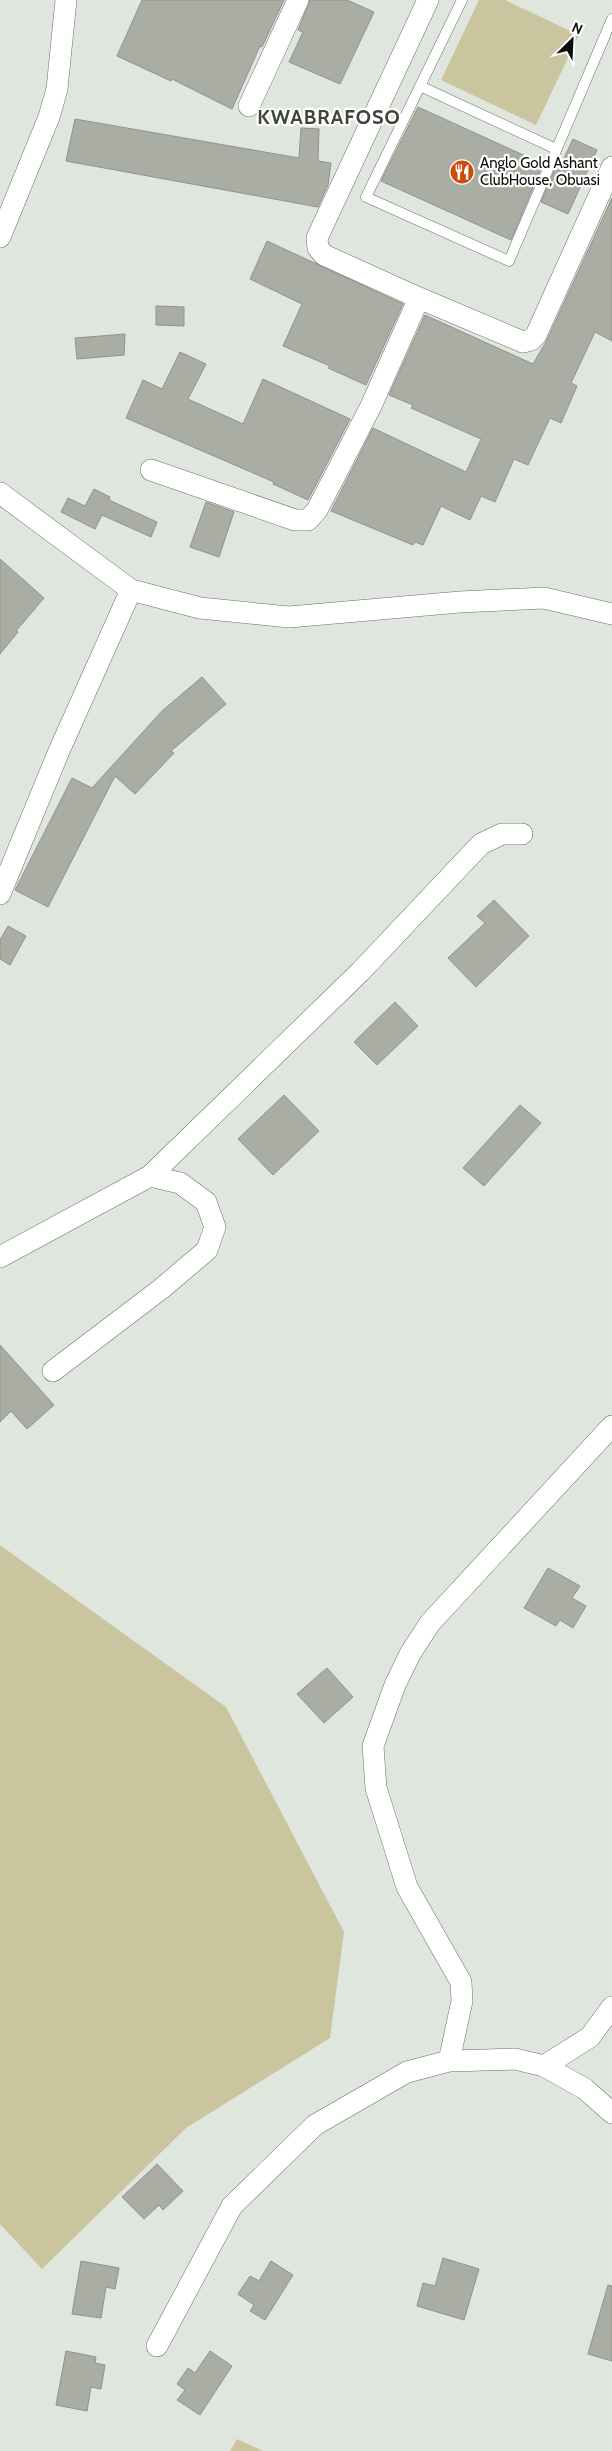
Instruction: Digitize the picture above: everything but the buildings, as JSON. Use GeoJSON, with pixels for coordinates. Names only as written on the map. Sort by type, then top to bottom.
{"type":"FeatureCollection","features":[{"type":"Feature","properties":{"kind":"street"},"geometry":{"type":"LineString","coordinates":[[0,237],[57,89],[66,0]]}},
{"type":"Feature","properties":{"kind":"street"},"geometry":{"type":"LineString","coordinates":[[249,106],[298,0]]}},
{"type":"Feature","properties":{"kind":"street"},"geometry":{"type":"LineString","coordinates":[[428,0],[317,238],[318,248],[324,255],[523,342],[531,340],[536,335],[612,167]]}},
{"type":"Feature","properties":{"kind":"street"},"geometry":{"type":"LineString","coordinates":[[151,470],[295,520],[308,520],[317,510],[371,406],[419,298]]}},
{"type":"Feature","properties":{"kind":"street"},"geometry":{"type":"LineString","coordinates":[[0,493],[131,590],[200,608],[289,617],[460,602],[544,598],[612,614]]}},
{"type":"Feature","properties":{"kind":"street"},"geometry":{"type":"LineString","coordinates":[[0,894],[59,751],[131,590]]}},
{"type":"Feature","properties":{"kind":"street"},"geometry":{"type":"LineString","coordinates":[[0,1256],[150,1176],[360,972],[481,844],[502,834],[522,834]]}},
{"type":"Feature","properties":{"kind":"street"},"geometry":{"type":"LineString","coordinates":[[53,1371],[161,1289],[207,1250],[215,1227],[206,1202],[180,1183],[150,1176]]}},
{"type":"Feature","properties":{"kind":"street"},"geometry":{"type":"LineString","coordinates":[[449,2061],[462,2001],[461,1982],[407,1887],[376,1788],[373,1746],[395,1685],[410,1654],[430,1623],[612,1426]]}},
{"type":"Feature","properties":{"kind":"street"},"geometry":{"type":"LineString","coordinates":[[544,2066],[590,2036],[612,2007]]}},
{"type":"Feature","properties":{"kind":"street"},"geometry":{"type":"LineString","coordinates":[[157,2346],[232,2206],[315,2125],[407,2072],[449,2061],[515,2059],[544,2066],[585,2089],[612,2113]]}},
{"type":"Feature","properties":{"kind":"lane"},"geometry":{"type":"LineString","coordinates":[[462,0],[366,197],[509,261],[612,19]]}},
{"type":"Feature","properties":{"kind":"lane"},"geometry":{"type":"LineString","coordinates":[[420,86],[556,149]]}},
{"type":"Feature","properties":{"kind":"shaded area"},"geometry":{"type":"Polygon","coordinates":[[[479,0],[505,0],[579,35],[536,125],[441,80],[479,0]]]}},
{"type":"Feature","properties":{"kind":"shaded area"},"geometry":{"type":"Polygon","coordinates":[[[0,1545],[226,1707],[344,1932],[330,2038],[186,2128],[42,2269],[0,2224],[0,1545]]]}},
{"type":"Feature","properties":{"kind":"shaded area"},"geometry":{"type":"Polygon","coordinates":[[[237,2439],[263,2451],[230,2451],[237,2439]]]}},
{"type":"Feature","properties":{"kind":"place","name":"Anglo Gold Ashant ClubHouse, Obuasi"},"geometry":{"type":"Point","coordinates":[462,172]}},
{"type":"Feature","properties":{"kind":"district","name":"KWABRAFOSO"},"geometry":{"type":"Point","coordinates":[329,117]}}]}
